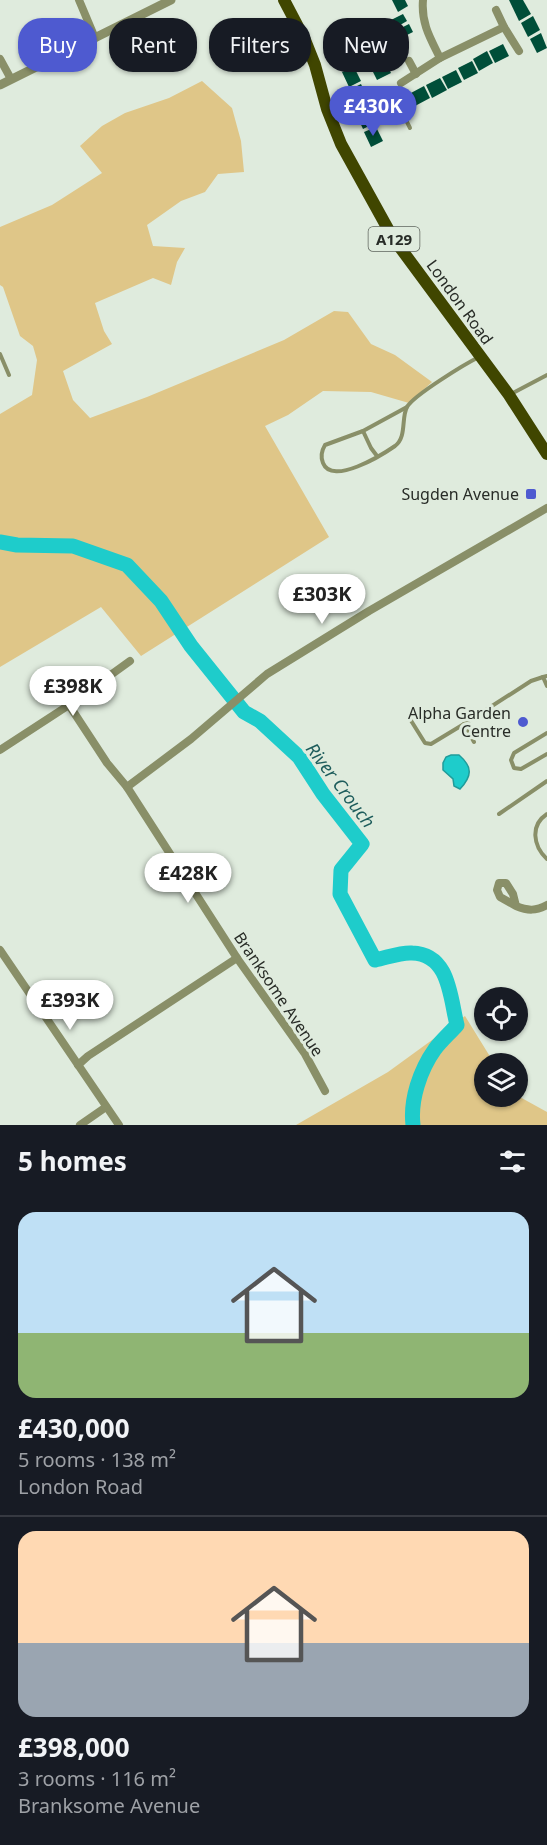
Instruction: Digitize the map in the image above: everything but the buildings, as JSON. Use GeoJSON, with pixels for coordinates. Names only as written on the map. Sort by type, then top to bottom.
{"type":"FeatureCollection","features":[{"type":"Feature","properties":{"kind":"main road","name":"London Road"},"geometry":{"type":"LineString","coordinates":[[284,0],[305,40],[315,65],[327,109],[358,178],[393,238],[509,395],[547,454]]}},
{"type":"Feature","properties":{"kind":"street"},"geometry":{"type":"LineString","coordinates":[[79,0],[87,18]]}},
{"type":"Feature","properties":{"kind":"street"},"geometry":{"type":"LineString","coordinates":[[97,37],[171,0]]}},
{"type":"Feature","properties":{"kind":"street"},"geometry":{"type":"LineString","coordinates":[[423,0],[422,12],[425,28],[440,58]]}},
{"type":"Feature","properties":{"kind":"street"},"geometry":{"type":"LineString","coordinates":[[495,10],[519,51]]}},
{"type":"Feature","properties":{"kind":"street"},"geometry":{"type":"LineString","coordinates":[[401,83],[440,58],[504,27]]}},
{"type":"Feature","properties":{"kind":"street"},"geometry":{"type":"LineString","coordinates":[[0,59],[11,79]]}},
{"type":"Feature","properties":{"kind":"street"},"geometry":{"type":"LineString","coordinates":[[409,61],[416,74]]}},
{"type":"Feature","properties":{"kind":"street"},"geometry":{"type":"LineString","coordinates":[[0,85],[25,72]]}},
{"type":"Feature","properties":{"kind":"street"},"geometry":{"type":"LineString","coordinates":[[127,787],[190,739],[267,674],[369,611],[547,508]]}},
{"type":"Feature","properties":{"kind":"street"},"geometry":{"type":"LineString","coordinates":[[0,750],[69,705],[130,661]]}},
{"type":"Feature","properties":{"kind":"street","name":"Branksome Avenue"},"geometry":{"type":"LineString","coordinates":[[69,705],[107,763],[127,787],[237,958],[305,1054],[325,1091]]}},
{"type":"Feature","properties":{"kind":"street"},"geometry":{"type":"LineString","coordinates":[[516,906],[526,910],[538,910],[547,905]]}},
{"type":"Feature","properties":{"kind":"street"},"geometry":{"type":"LineString","coordinates":[[0,950],[3,961],[119,1125]]}},
{"type":"Feature","properties":{"kind":"street"},"geometry":{"type":"LineString","coordinates":[[78,1065],[88,1056],[237,958]]}},
{"type":"Feature","properties":{"kind":"street"},"geometry":{"type":"LineString","coordinates":[[80,1125],[106,1107]]}},
{"type":"Feature","properties":{"kind":"lane"},"geometry":{"type":"LineString","coordinates":[[401,83],[395,98],[410,128]]}},
{"type":"Feature","properties":{"kind":"lane"},"geometry":{"type":"LineString","coordinates":[[0,354],[9,375]]}},
{"type":"Feature","properties":{"kind":"lane"},"geometry":{"type":"LineString","coordinates":[[407,407],[398,443],[360,466],[340,472],[327,469],[321,454],[325,445],[363,431],[407,407],[460,366],[479,357]]}},
{"type":"Feature","properties":{"kind":"lane"},"geometry":{"type":"LineString","coordinates":[[509,395],[547,375]]}},
{"type":"Feature","properties":{"kind":"lane"},"geometry":{"type":"LineString","coordinates":[[363,431],[377,456]]}},
{"type":"Feature","properties":{"kind":"lane"},"geometry":{"type":"LineString","coordinates":[[410,719],[425,743],[431,744],[531,681],[545,676],[547,686]]}},
{"type":"Feature","properties":{"kind":"lane"},"geometry":{"type":"LineString","coordinates":[[464,724],[474,742]]}},
{"type":"Feature","properties":{"kind":"lane"},"geometry":{"type":"LineString","coordinates":[[547,733],[514,753],[511,760],[514,768],[521,769],[547,754]]}},
{"type":"Feature","properties":{"kind":"lane"},"geometry":{"type":"LineString","coordinates":[[499,814],[547,781]]}},
{"type":"Feature","properties":{"kind":"lane"},"geometry":{"type":"LineString","coordinates":[[547,814],[536,825],[535,833],[540,851],[547,859]]}},
{"type":"Feature","properties":{"kind":"path"},"geometry":{"type":"LineString","coordinates":[[348,115],[390,92],[396,82],[401,83]]}},
{"type":"Feature","properties":{"kind":"shaded area"},"geometry":{"type":"Polygon","coordinates":[[[202,81],[232,108],[241,141],[244,172],[218,174],[205,192],[181,201],[147,225],[153,246],[185,248],[177,262],[171,285],[153,278],[95,303],[104,331],[112,344],[63,371],[73,400],[90,418],[284,340],[334,311],[348,312],[371,344],[395,355],[432,382],[409,403],[371,392],[323,391],[288,415],[265,426],[329,537],[141,656],[101,607],[0,667],[0,414],[32,395],[37,360],[33,346],[20,336],[3,287],[0,285],[0,227],[52,205],[102,173],[80,146],[102,126],[125,113],[169,98],[202,81]]]}},
{"type":"Feature","properties":{"kind":"shaded area"},"geometry":{"type":"Polygon","coordinates":[[[465,1016],[474,1031],[474,1041],[480,1041],[488,1053],[474,1053],[474,1107],[528,1107],[528,1102],[547,1112],[547,1125],[296,1125],[388,1072],[465,1016]]]}},
{"type":"Feature","properties":{"kind":"water"},"geometry":{"type":"Polygon","coordinates":[[[459,755],[469,768],[469,776],[460,789],[454,786],[453,779],[443,770],[446,757],[459,755]]]}},
{"type":"Feature","properties":{"kind":"waterway","name":"River Crouch"},"geometry":{"type":"LineString","coordinates":[[0,542],[17,545],[73,546],[127,565],[161,601],[191,646],[244,712],[260,721],[299,757],[323,794],[362,844],[341,870],[340,894],[375,960],[412,953],[425,955],[434,961],[446,979],[457,1025],[435,1049],[425,1066],[417,1086],[412,1115],[413,1125]]}},
{"type":"Feature","properties":{"kind":"place","name":"Sugden Avenue"},"geometry":{"type":"Point","coordinates":[531,494]}},
{"type":"Feature","properties":{"kind":"place","name":"Alpha Garden Centre"},"geometry":{"type":"Point","coordinates":[523,722]}}]}
